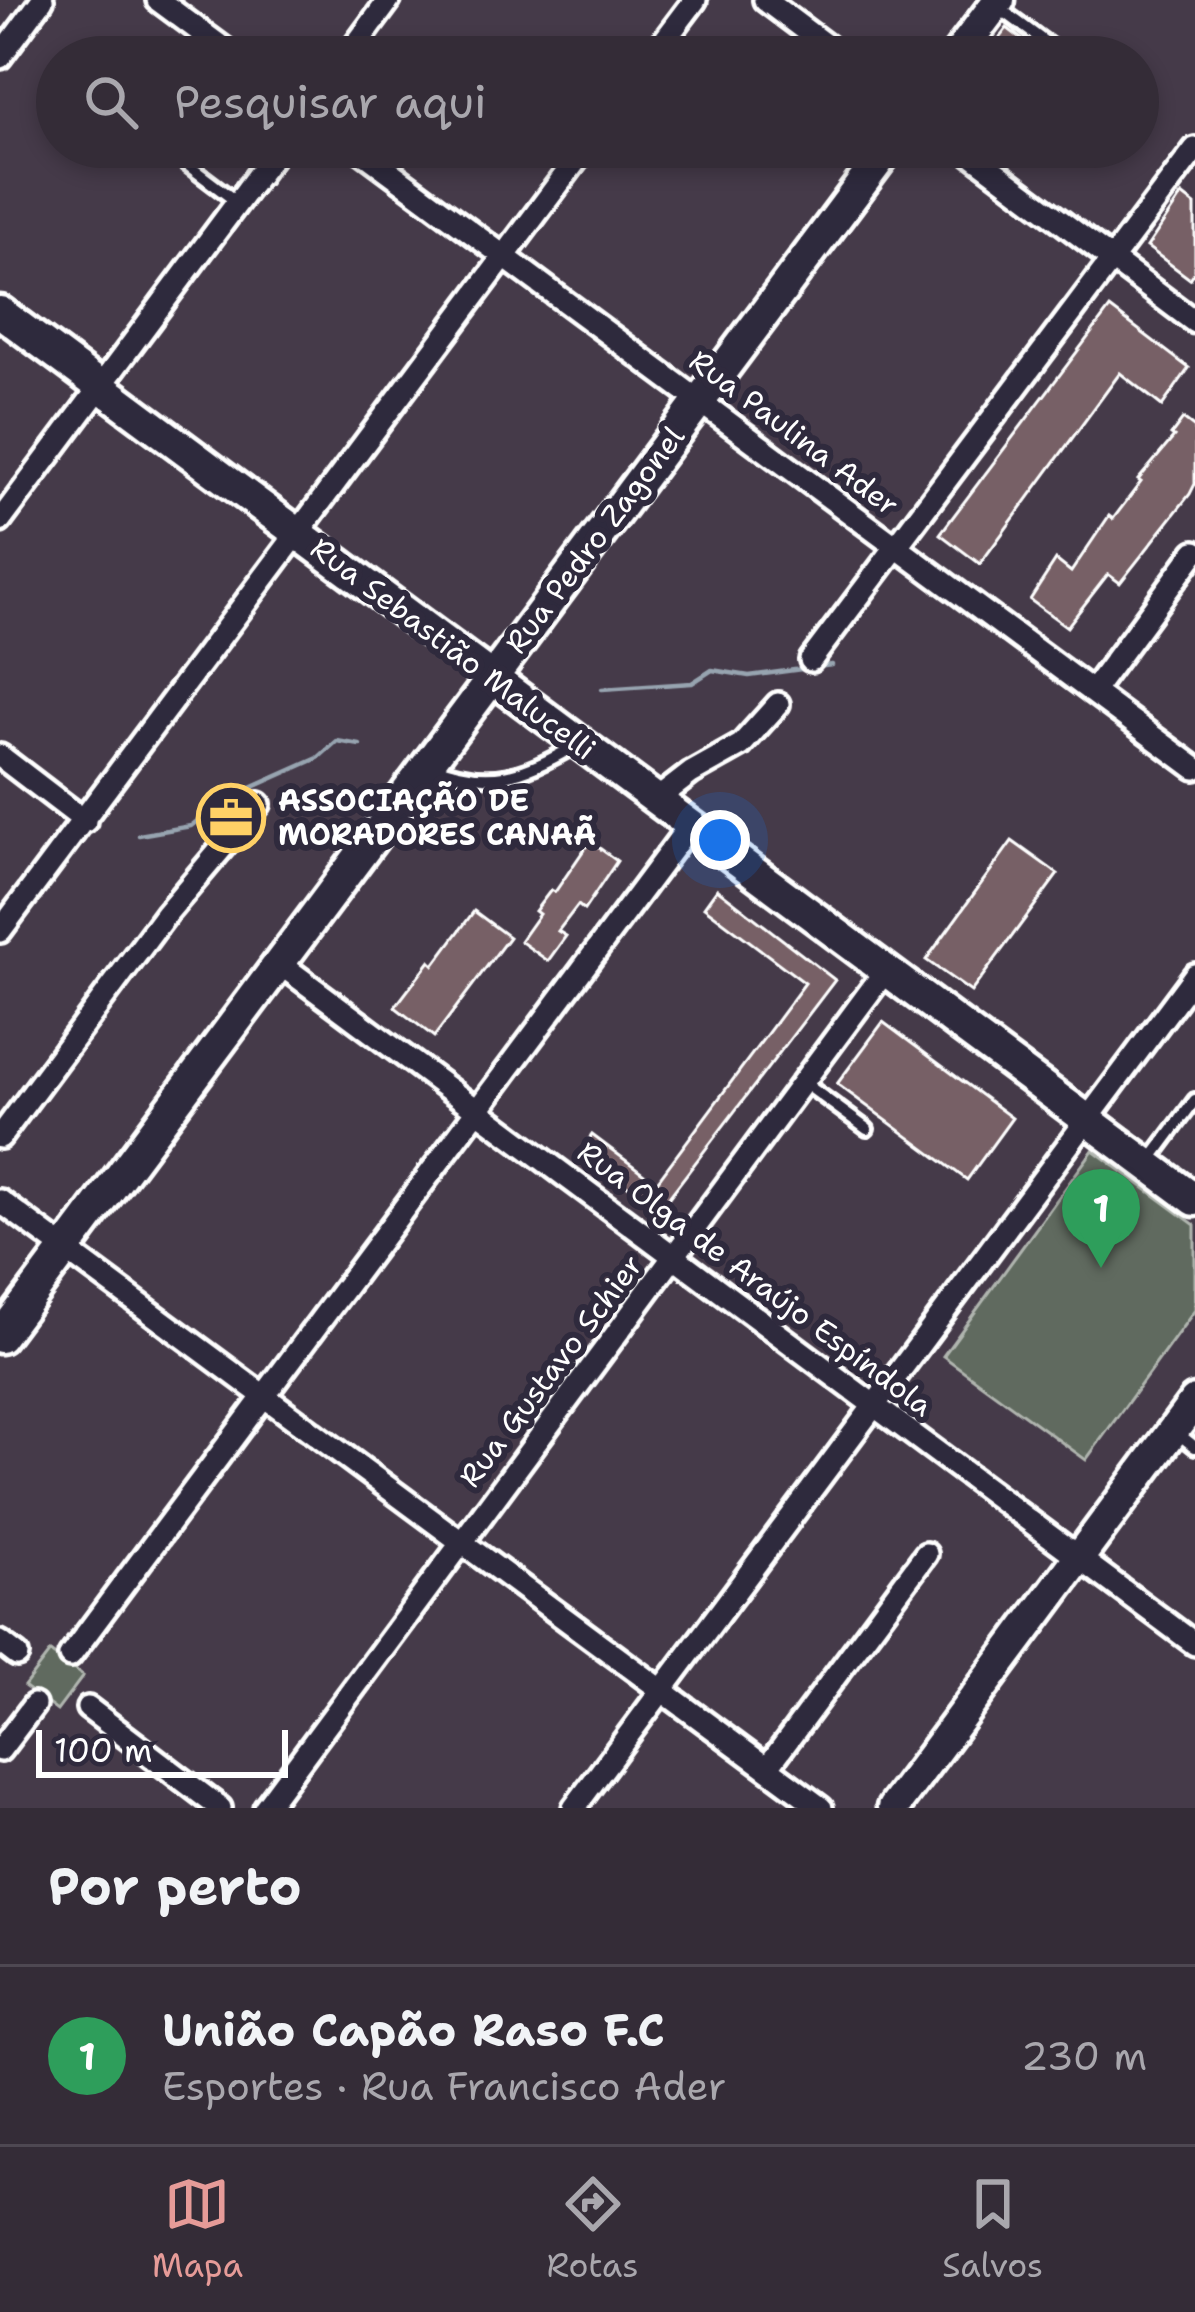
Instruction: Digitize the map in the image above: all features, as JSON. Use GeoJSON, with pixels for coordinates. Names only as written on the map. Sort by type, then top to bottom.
{"type":"FeatureCollection","features":[{"type":"Feature","properties":{"kind":"street"},"geometry":{"type":"LineString","coordinates":[[0,57],[42,0]]}},
{"type":"Feature","properties":{"kind":"street"},"geometry":{"type":"LineString","coordinates":[[158,0],[207,36]]}},
{"type":"Feature","properties":{"kind":"street"},"geometry":{"type":"LineString","coordinates":[[362,36],[389,0]]}},
{"type":"Feature","properties":{"kind":"street"},"geometry":{"type":"LineString","coordinates":[[765,0],[813,36]]}},
{"type":"Feature","properties":{"kind":"street"},"geometry":{"type":"LineString","coordinates":[[667,36],[691,1]]}},
{"type":"Feature","properties":{"kind":"street"},"geometry":{"type":"LineString","coordinates":[[972,36],[997,3]]}},
{"type":"Feature","properties":{"kind":"street"},"geometry":{"type":"LineString","coordinates":[[811,660],[1195,149]]}},
{"type":"Feature","properties":{"kind":"street"},"geometry":{"type":"LineString","coordinates":[[0,521],[264,168]]}},
{"type":"Feature","properties":{"kind":"street","name":"Rua Paulina Ader"},"geometry":{"type":"LineString","coordinates":[[385,168],[1195,768]]}},
{"type":"Feature","properties":{"kind":"street"},"geometry":{"type":"LineString","coordinates":[[0,931],[570,168]]}},
{"type":"Feature","properties":{"kind":"street","name":"Rua Pedro Zagonel"},"geometry":{"type":"LineString","coordinates":[[0,1337],[873,168]]}},
{"type":"Feature","properties":{"kind":"street"},"geometry":{"type":"LineString","coordinates":[[990,168],[1195,322]]}},
{"type":"Feature","properties":{"kind":"street","name":"Rua Sebastião Malucelli"},"geometry":{"type":"LineString","coordinates":[[0,312],[1195,1200]]}},
{"type":"Feature","properties":{"kind":"street"},"geometry":{"type":"LineString","coordinates":[[1092,692],[1195,552]]}},
{"type":"Feature","properties":{"kind":"street"},"geometry":{"type":"LineString","coordinates":[[656,800],[691,772],[741,745],[778,704]]}},
{"type":"Feature","properties":{"kind":"street"},"geometry":{"type":"LineString","coordinates":[[0,756],[85,820]]}},
{"type":"Feature","properties":{"kind":"street"},"geometry":{"type":"LineString","coordinates":[[0,1137],[166,914],[259,804]]}},
{"type":"Feature","properties":{"kind":"street"},"geometry":{"type":"LineString","coordinates":[[70,1656],[690,825]]}},
{"type":"Feature","properties":{"kind":"street","name":"Rua Olga de Araújo Espíndola"},"geometry":{"type":"LineString","coordinates":[[280,963],[1195,1644]]}},
{"type":"Feature","properties":{"kind":"street","name":"Rua Gustavo Schier"},"geometry":{"type":"LineString","coordinates":[[265,1808],[886,970]]}},
{"type":"Feature","properties":{"kind":"street"},"geometry":{"type":"LineString","coordinates":[[574,1808],[1195,975]]}},
{"type":"Feature","properties":{"kind":"street"},"geometry":{"type":"LineString","coordinates":[[0,1201],[821,1808]]}},
{"type":"Feature","properties":{"kind":"street"},"geometry":{"type":"LineString","coordinates":[[893,1808],[1079,1558],[1184,1438],[1195,1401]]}},
{"type":"Feature","properties":{"kind":"street"},"geometry":{"type":"LineString","coordinates":[[766,1768],[926,1554]]}},
{"type":"Feature","properties":{"kind":"street"},"geometry":{"type":"LineString","coordinates":[[0,1750],[34,1705]]}},
{"type":"Feature","properties":{"kind":"street"},"geometry":{"type":"LineString","coordinates":[[88,1708],[220,1808]]}},
{"type":"Feature","properties":{"kind":"lane"},"geometry":{"type":"LineString","coordinates":[[997,3],[1039,36]]}},
{"type":"Feature","properties":{"kind":"lane"},"geometry":{"type":"LineString","coordinates":[[192,168],[238,203]]}},
{"type":"Feature","properties":{"kind":"lane"},"geometry":{"type":"LineString","coordinates":[[428,764],[476,780],[511,776],[580,743]]}},
{"type":"Feature","properties":{"kind":"lane"},"geometry":{"type":"LineString","coordinates":[[803,1082],[867,1129]]}},
{"type":"Feature","properties":{"kind":"lane"},"geometry":{"type":"LineString","coordinates":[[1147,1164],[1195,1100]]}},
{"type":"Feature","properties":{"kind":"green space"},"geometry":{"type":"Polygon","coordinates":[[[1093,1150],[1195,1225],[1195,1310],[1086,1460],[943,1356],[1093,1150]]]}},
{"type":"Feature","properties":{"kind":"green space"},"geometry":{"type":"Polygon","coordinates":[[[50,1652],[83,1676],[57,1711],[24,1686],[50,1652]]]}},
{"type":"Feature","properties":{"kind":"building"},"geometry":{"type":"Polygon","coordinates":[[[1182,195],[1195,205],[1195,271],[1190,279],[1147,247],[1182,195]]]}},
{"type":"Feature","properties":{"kind":"building"},"geometry":{"type":"Polygon","coordinates":[[[1110,308],[1189,368],[1162,406],[1120,373],[980,564],[940,534],[1110,308]]]}},
{"type":"Feature","properties":{"kind":"building"},"geometry":{"type":"Polygon","coordinates":[[[1183,419],[1195,428],[1195,484],[1190,494],[1120,583],[1108,574],[1067,627],[1030,600],[1056,560],[1071,572],[1183,419]]]}},
{"type":"Feature","properties":{"kind":"building"},"geometry":{"type":"Polygon","coordinates":[[[590,841],[617,861],[584,910],[578,905],[558,931],[566,936],[548,961],[520,941],[539,914],[535,911],[551,890],[555,892],[590,841]]]}},
{"type":"Feature","properties":{"kind":"building"},"geometry":{"type":"Polygon","coordinates":[[[1012,841],[1058,874],[971,992],[926,960],[1012,841]]]}},
{"type":"Feature","properties":{"kind":"building"},"geometry":{"type":"Polygon","coordinates":[[[717,889],[835,980],[660,1209],[580,1152],[592,1135],[656,1183],[805,983],[704,907],[717,889]]]}},
{"type":"Feature","properties":{"kind":"building"},"geometry":{"type":"Polygon","coordinates":[[[474,911],[509,937],[434,1037],[395,1007],[474,911]]]}},
{"type":"Feature","properties":{"kind":"building"},"geometry":{"type":"Polygon","coordinates":[[[883,1022],[1012,1118],[967,1180],[837,1084],[883,1022]]]}},
{"type":"Feature","properties":{"kind":"waterway"},"geometry":{"type":"LineString","coordinates":[[602,689],[692,683],[712,670],[749,676],[832,665]]}},
{"type":"Feature","properties":{"kind":"waterway"},"geometry":{"type":"LineString","coordinates":[[139,835],[191,826],[222,801],[318,758],[337,741],[360,745]]}},
{"type":"Feature","properties":{"kind":"place","name":"ASSOCIAÇÃO DE MORADORES CANAÃ"},"geometry":{"type":"Point","coordinates":[231,818]}},
{"type":"Feature","properties":{"kind":"place","name":"União Capão Raso F.C"},"geometry":{"type":"Point","coordinates":[1101,1268]}}]}
